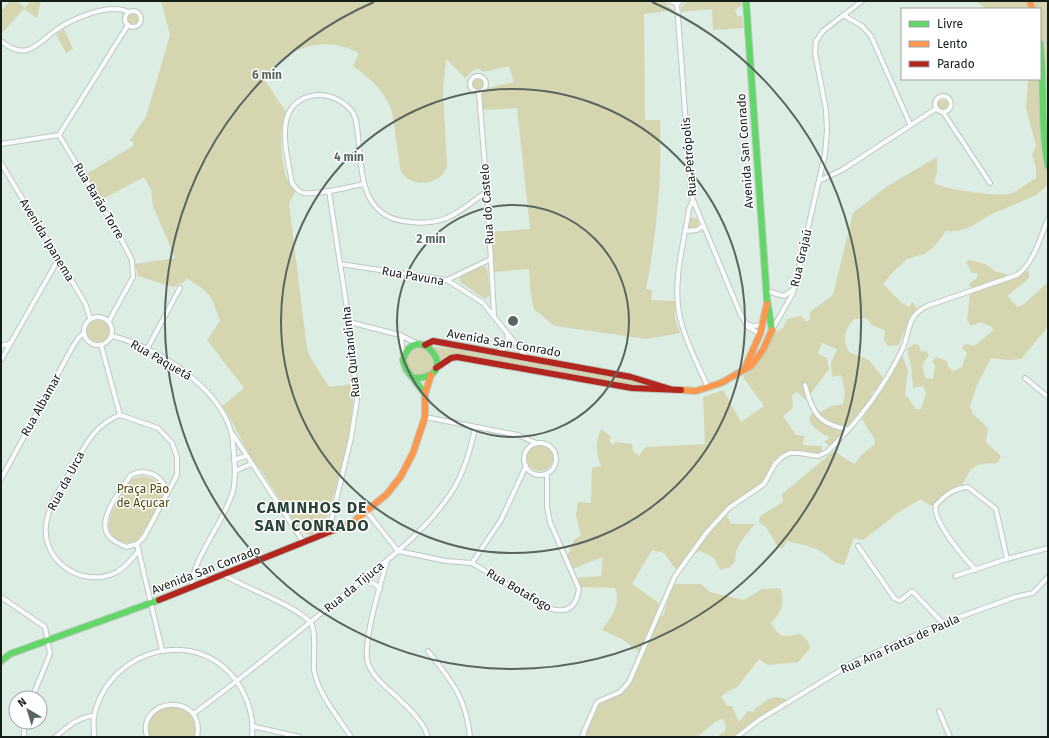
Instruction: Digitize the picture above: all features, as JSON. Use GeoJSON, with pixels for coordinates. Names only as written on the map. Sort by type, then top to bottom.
{"type":"FeatureCollection","features":[{"type":"Feature","properties":{"kind":"street"},"geometry":{"type":"LineString","coordinates":[[670,1],[677,4],[682,1]]}},
{"type":"Feature","properties":{"kind":"street","name":"Avenida San Conrado"},"geometry":{"type":"LineString","coordinates":[[436,368],[451,358],[457,357],[632,388],[690,391],[708,388],[721,383],[750,366],[757,360],[772,330],[767,300],[746,1]]}},
{"type":"Feature","properties":{"kind":"street","name":"Rua Grajaú"},"geometry":{"type":"LineString","coordinates":[[772,330],[788,304],[794,289],[822,168],[828,130],[826,110],[818,74],[815,46],[819,36],[824,30],[862,1]]}},
{"type":"Feature","properties":{"kind":"street","name":"Rua Petrópolis"},"geometry":{"type":"LineString","coordinates":[[677,4],[691,192],[703,226],[745,324]]}},
{"type":"Feature","properties":{"kind":"street"},"geometry":{"type":"LineString","coordinates":[[1,42],[16,50],[33,48],[56,30],[89,14],[115,8],[128,12],[134,10],[142,17],[141,22],[136,26],[128,25]]}},
{"type":"Feature","properties":{"kind":"street"},"geometry":{"type":"LineString","coordinates":[[128,12],[125,20],[128,25]]}},
{"type":"Feature","properties":{"kind":"street"},"geometry":{"type":"LineString","coordinates":[[843,15],[862,26],[872,36],[910,124]]}},
{"type":"Feature","properties":{"kind":"street"},"geometry":{"type":"LineString","coordinates":[[1,144],[59,135],[128,25]]}},
{"type":"Feature","properties":{"kind":"street"},"geometry":{"type":"LineString","coordinates":[[1041,53],[1043,138],[1048,166]]}},
{"type":"Feature","properties":{"kind":"street"},"geometry":{"type":"LineString","coordinates":[[475,76],[481,77],[486,84],[484,90],[478,93],[473,91],[470,86],[470,80],[475,76]]}},
{"type":"Feature","properties":{"kind":"street","name":"Rua do Castelo"},"geometry":{"type":"LineString","coordinates":[[478,93],[487,191],[494,315]]}},
{"type":"Feature","properties":{"kind":"street"},"geometry":{"type":"LineString","coordinates":[[364,184],[330,191],[304,193],[296,190],[292,183],[284,125],[288,112],[296,104],[307,97],[326,95],[343,102],[353,112],[357,124],[364,184],[380,213],[390,219],[405,222],[431,223],[447,219],[463,210],[487,191]]}},
{"type":"Feature","properties":{"kind":"street"},"geometry":{"type":"LineString","coordinates":[[937,108],[936,103],[938,99],[946,97],[950,100],[951,105],[947,111],[943,112]]}},
{"type":"Feature","properties":{"kind":"street"},"geometry":{"type":"LineString","coordinates":[[819,181],[842,170],[910,124],[937,108]]}},
{"type":"Feature","properties":{"kind":"street"},"geometry":{"type":"LineString","coordinates":[[937,108],[943,112],[990,182]]}},
{"type":"Feature","properties":{"kind":"street","name":"Rua Barão Torre"},"geometry":{"type":"LineString","coordinates":[[59,135],[120,235],[132,260],[133,277],[129,288],[109,321]]}},
{"type":"Feature","properties":{"kind":"street","name":"Avenida Ipanema"},"geometry":{"type":"LineString","coordinates":[[1,163],[3,169],[59,258],[85,303],[90,318]]}},
{"type":"Feature","properties":{"kind":"street","name":"Rua Quitandinha"},"geometry":{"type":"LineString","coordinates":[[328,534],[351,438],[357,400],[349,322],[330,191]]}},
{"type":"Feature","properties":{"kind":"street"},"geometry":{"type":"LineString","coordinates":[[693,200],[688,209],[678,284],[679,312],[690,345],[708,388]]}},
{"type":"Feature","properties":{"kind":"street"},"geometry":{"type":"LineString","coordinates":[[584,737],[583,734],[597,702],[620,692],[629,682],[675,576],[707,532],[729,508],[764,484],[775,464],[782,456],[790,453],[818,456],[822,455],[833,446],[882,386],[902,349],[908,329],[916,313],[927,306],[1020,273],[1024,270],[1034,254],[1048,219]]}},
{"type":"Feature","properties":{"kind":"street"},"geometry":{"type":"LineString","coordinates":[[686,231],[697,230],[703,226]]}},
{"type":"Feature","properties":{"kind":"street"},"geometry":{"type":"LineString","coordinates":[[1,360],[59,258]]}},
{"type":"Feature","properties":{"kind":"street"},"geometry":{"type":"LineString","coordinates":[[447,280],[491,258]]}},
{"type":"Feature","properties":{"kind":"street","name":"Rua Pavuna"},"geometry":{"type":"LineString","coordinates":[[340,264],[447,280],[483,303],[527,358]]}},
{"type":"Feature","properties":{"kind":"street"},"geometry":{"type":"LineString","coordinates":[[147,350],[180,288]]}},
{"type":"Feature","properties":{"kind":"street"},"geometry":{"type":"LineString","coordinates":[[784,296],[794,289]]}},
{"type":"Feature","properties":{"kind":"street"},"geometry":{"type":"LineString","coordinates":[[767,291],[784,296],[788,304]]}},
{"type":"Feature","properties":{"kind":"street","name":"Avenida San Conrado"},"geometry":{"type":"LineString","coordinates":[[760,334],[767,300]]}},
{"type":"Feature","properties":{"kind":"street"},"geometry":{"type":"LineString","coordinates":[[102,316],[109,321],[113,328],[112,336],[107,342],[101,345],[92,344],[86,338],[84,333],[85,325],[90,318],[102,316]]}},
{"type":"Feature","properties":{"kind":"street"},"geometry":{"type":"LineString","coordinates":[[349,322],[400,335],[434,352],[437,363],[436,368],[431,375],[420,379],[414,378]]}},
{"type":"Feature","properties":{"kind":"street"},"geometry":{"type":"LineString","coordinates":[[745,324],[752,326],[768,326],[772,330]]}},
{"type":"Feature","properties":{"kind":"street"},"geometry":{"type":"LineString","coordinates":[[745,324],[769,338]]}},
{"type":"Feature","properties":{"kind":"street"},"geometry":{"type":"LineString","coordinates":[[494,352],[503,350],[507,347],[507,332]]}},
{"type":"Feature","properties":{"kind":"street","name":"Rua Albamar"},"geometry":{"type":"LineString","coordinates":[[1,479],[73,346],[79,337],[84,333]]}},
{"type":"Feature","properties":{"kind":"street"},"geometry":{"type":"LineString","coordinates":[[745,368],[760,334]]}},
{"type":"Feature","properties":{"kind":"street"},"geometry":{"type":"LineString","coordinates":[[400,335],[403,346],[405,370],[414,378],[425,394]]}},
{"type":"Feature","properties":{"kind":"street","name":"Rua Paquetá"},"geometry":{"type":"LineString","coordinates":[[112,336],[127,340],[147,350],[176,366],[200,384],[222,412],[246,456],[304,544]]}},
{"type":"Feature","properties":{"kind":"street","name":"Avenida San Conrado"},"geometry":{"type":"LineString","coordinates":[[422,345],[433,341],[631,377],[674,390]]}},
{"type":"Feature","properties":{"kind":"street"},"geometry":{"type":"LineString","coordinates":[[1,346],[10,343]]}},
{"type":"Feature","properties":{"kind":"street"},"geometry":{"type":"LineString","coordinates":[[101,345],[120,415],[158,428],[172,443],[177,457],[178,467],[167,494],[144,537],[137,544],[126,547],[108,536],[105,528],[105,519],[131,475],[145,472],[159,478],[164,484],[167,494]]}},
{"type":"Feature","properties":{"kind":"street"},"geometry":{"type":"LineString","coordinates":[[404,359],[409,349],[422,345]]}},
{"type":"Feature","properties":{"kind":"street","name":"Avenida San Conrado"},"geometry":{"type":"LineString","coordinates":[[1,654],[10,654],[152,603],[352,524],[387,494],[401,476],[413,453],[425,417],[425,394],[431,375]]}},
{"type":"Feature","properties":{"kind":"street"},"geometry":{"type":"LineString","coordinates":[[1025,378],[1048,397]]}},
{"type":"Feature","properties":{"kind":"street"},"geometry":{"type":"LineString","coordinates":[[805,385],[812,409],[821,420],[835,427],[847,429]]}},
{"type":"Feature","properties":{"kind":"street","name":"Rua da Urca"},"geometry":{"type":"LineString","coordinates":[[120,415],[102,424],[90,437],[52,504],[47,516],[46,537],[53,556],[62,567],[74,573],[92,578],[114,573],[128,564],[139,550]]}},
{"type":"Feature","properties":{"kind":"street"},"geometry":{"type":"LineString","coordinates":[[425,417],[475,428],[518,435],[529,439],[536,444]]}},
{"type":"Feature","properties":{"kind":"street","name":"Rua da Tijuca"},"geometry":{"type":"LineString","coordinates":[[193,714],[237,682],[387,561],[425,524],[450,493],[460,477],[467,460],[475,428]]}},
{"type":"Feature","properties":{"kind":"street","name":"Rua Paquetá"},"geometry":{"type":"LineString","coordinates":[[191,588],[196,567],[229,502],[235,479],[231,431]]}},
{"type":"Feature","properties":{"kind":"street"},"geometry":{"type":"LineString","coordinates":[[536,444],[546,444],[554,451],[556,461],[555,466],[547,474],[537,475],[530,472],[526,466],[525,455],[527,450],[536,444]]}},
{"type":"Feature","properties":{"kind":"street"},"geometry":{"type":"LineString","coordinates":[[234,460],[246,456]]}},
{"type":"Feature","properties":{"kind":"street"},"geometry":{"type":"LineString","coordinates":[[235,471],[251,464]]}},
{"type":"Feature","properties":{"kind":"street"},"geometry":{"type":"LineString","coordinates":[[472,563],[501,520],[526,466]]}},
{"type":"Feature","properties":{"kind":"street","name":"Rua Botafogo"},"geometry":{"type":"LineString","coordinates":[[398,551],[446,561],[472,563],[543,606],[556,611],[566,610],[572,606],[578,598],[579,589],[550,522],[547,507],[547,474]]}},
{"type":"Feature","properties":{"kind":"street"},"geometry":{"type":"LineString","coordinates":[[976,570],[964,557],[935,514],[936,505],[959,487],[968,487],[996,509],[1007,559]]}},
{"type":"Feature","properties":{"kind":"street"},"geometry":{"type":"LineString","coordinates":[[367,512],[398,551]]}},
{"type":"Feature","properties":{"kind":"street"},"geometry":{"type":"LineString","coordinates":[[137,544],[162,650]]}},
{"type":"Feature","properties":{"kind":"street"},"geometry":{"type":"LineString","coordinates":[[858,546],[894,598],[900,601],[912,591],[942,623]]}},
{"type":"Feature","properties":{"kind":"street"},"geometry":{"type":"LineString","coordinates":[[955,576],[1007,559],[1048,548]]}},
{"type":"Feature","properties":{"kind":"street"},"geometry":{"type":"LineString","coordinates":[[387,561],[366,653],[368,665],[376,677],[418,719],[428,737]]}},
{"type":"Feature","properties":{"kind":"street"},"geometry":{"type":"LineString","coordinates":[[196,567],[204,578],[210,580]]}},
{"type":"Feature","properties":{"kind":"street"},"geometry":{"type":"LineString","coordinates":[[224,575],[287,606],[310,622],[314,632],[312,656],[314,672],[319,686],[350,737]]}},
{"type":"Feature","properties":{"kind":"street","name":"Rua Ana Fratta de Paula"},"geometry":{"type":"LineString","coordinates":[[737,737],[759,720],[854,662],[942,623],[1015,597],[1033,593],[1048,577]]}},
{"type":"Feature","properties":{"kind":"street"},"geometry":{"type":"LineString","coordinates":[[362,580],[375,584],[380,588]]}},
{"type":"Feature","properties":{"kind":"street"},"geometry":{"type":"LineString","coordinates":[[1,596],[45,627],[50,654],[35,690]]}},
{"type":"Feature","properties":{"kind":"street"},"geometry":{"type":"LineString","coordinates":[[94,737],[94,716],[101,695],[115,675],[129,663],[146,654],[162,650],[181,650],[197,653],[210,658],[224,667],[237,682],[248,701],[252,726],[252,737]]}},
{"type":"Feature","properties":{"kind":"street"},"geometry":{"type":"LineString","coordinates":[[428,651],[457,690],[468,719],[470,737]]}},
{"type":"Feature","properties":{"kind":"street","name":"Avenida San Conrado"},"geometry":{"type":"LineString","coordinates":[[1,661],[10,654]]}},
{"type":"Feature","properties":{"kind":"street"},"geometry":{"type":"LineString","coordinates":[[147,737],[146,724],[155,710],[163,705],[180,704],[193,714],[197,722],[197,737]]}},
{"type":"Feature","properties":{"kind":"street"},"geometry":{"type":"LineString","coordinates":[[939,711],[950,737]]}},
{"type":"Feature","properties":{"kind":"street"},"geometry":{"type":"LineString","coordinates":[[55,737],[74,722],[86,716],[94,716]]}},
{"type":"Feature","properties":{"kind":"street"},"geometry":{"type":"LineString","coordinates":[[252,726],[300,737]]}},
{"type":"Feature","properties":{"kind":"green space"},"geometry":{"type":"Polygon","coordinates":[[[10,1],[17,1],[25,8],[31,1],[41,1],[37,18],[24,9],[1,34],[1,11],[10,1]]]}},
{"type":"Feature","properties":{"kind":"green space"},"geometry":{"type":"Polygon","coordinates":[[[161,1],[665,1],[668,6],[674,10],[644,14],[645,120],[660,120],[658,205],[646,289],[652,290],[651,300],[675,301],[675,318],[680,333],[646,339],[555,326],[540,313],[534,310],[530,289],[529,269],[494,272],[492,232],[530,229],[517,108],[482,110],[482,93],[487,88],[514,82],[509,66],[483,72],[478,68],[472,71],[465,78],[446,59],[443,89],[447,166],[440,177],[421,183],[408,179],[402,172],[399,164],[391,109],[388,101],[373,82],[353,66],[359,53],[346,47],[320,44],[295,51],[272,67],[263,78],[286,112],[282,127],[281,146],[288,182],[295,192],[289,203],[307,349],[310,357],[329,387],[352,384],[353,399],[352,417],[344,456],[324,529],[320,535],[315,537],[300,531],[261,470],[252,460],[231,420],[221,407],[244,388],[207,340],[220,321],[212,299],[201,287],[186,278],[184,282],[173,287],[138,276],[135,264],[175,258],[153,206],[151,189],[144,177],[101,200],[86,174],[133,146],[133,142],[130,140],[146,117],[170,35],[161,1]]]}},
{"type":"Feature","properties":{"kind":"green space"},"geometry":{"type":"Polygon","coordinates":[[[688,1],[742,1],[742,5],[735,10],[737,16],[742,16],[743,28],[713,30],[712,9],[681,12],[681,7],[688,1]]]}},
{"type":"Feature","properties":{"kind":"green space"},"geometry":{"type":"Polygon","coordinates":[[[976,1],[1048,1],[1048,185],[1036,195],[990,215],[970,227],[958,231],[946,231],[934,247],[924,254],[907,259],[883,284],[902,303],[909,307],[912,302],[917,308],[910,317],[899,345],[888,346],[884,340],[885,331],[872,325],[866,318],[854,319],[848,327],[845,334],[845,342],[849,352],[869,360],[883,378],[878,388],[871,393],[872,397],[835,441],[829,446],[824,441],[828,440],[829,437],[822,434],[812,424],[809,418],[815,408],[821,412],[831,406],[843,404],[845,392],[841,375],[832,377],[831,363],[837,349],[822,343],[818,354],[827,358],[829,369],[806,400],[797,392],[792,395],[793,408],[783,416],[796,435],[804,436],[803,445],[822,446],[822,452],[818,454],[794,452],[787,453],[782,456],[762,484],[750,496],[726,514],[731,524],[755,524],[741,542],[736,551],[735,562],[730,567],[720,570],[714,558],[700,551],[686,557],[677,571],[664,553],[652,550],[632,584],[659,603],[656,615],[663,616],[673,584],[701,584],[710,592],[744,600],[762,589],[780,588],[783,598],[782,607],[771,623],[777,632],[783,636],[800,634],[808,641],[810,649],[798,662],[768,665],[759,659],[738,686],[721,696],[727,706],[732,706],[739,722],[748,711],[754,712],[756,708],[767,700],[777,697],[788,700],[758,718],[735,737],[717,737],[725,731],[726,725],[722,719],[715,722],[697,737],[587,737],[585,735],[596,705],[627,689],[643,655],[622,639],[602,630],[612,615],[616,605],[617,594],[615,588],[580,587],[577,578],[601,576],[603,557],[572,569],[567,557],[574,540],[581,535],[576,516],[578,502],[591,503],[592,468],[601,466],[597,448],[601,429],[611,437],[609,440],[612,445],[616,442],[632,444],[633,451],[639,456],[646,447],[705,444],[703,397],[723,390],[741,422],[764,406],[743,377],[757,361],[771,334],[783,328],[787,319],[801,316],[806,322],[810,319],[810,312],[833,295],[853,213],[886,187],[937,157],[937,171],[934,183],[948,188],[1003,195],[1012,193],[1036,178],[1036,167],[1032,155],[1036,146],[1026,108],[1028,80],[1041,80],[1041,8],[985,8],[976,1]]]}},
{"type":"Feature","properties":{"kind":"green space"},"geometry":{"type":"Polygon","coordinates":[[[133,12],[137,14],[139,18],[137,22],[133,24],[129,22],[127,18],[129,14],[133,12]]]}},
{"type":"Feature","properties":{"kind":"green space"},"geometry":{"type":"Polygon","coordinates":[[[64,29],[73,49],[66,53],[56,35],[64,29]]]}},
{"type":"Feature","properties":{"kind":"green space"},"geometry":{"type":"Polygon","coordinates":[[[476,79],[480,79],[484,85],[480,91],[476,91],[472,87],[472,83],[476,79]]]}},
{"type":"Feature","properties":{"kind":"green space"},"geometry":{"type":"Polygon","coordinates":[[[941,100],[945,100],[947,101],[947,109],[941,110],[938,107],[938,103],[941,100]]]}},
{"type":"Feature","properties":{"kind":"green space"},"geometry":{"type":"Polygon","coordinates":[[[693,217],[697,219],[699,223],[697,227],[693,229],[689,227],[687,223],[689,219],[693,217]]]}},
{"type":"Feature","properties":{"kind":"green space"},"geometry":{"type":"Polygon","coordinates":[[[969,260],[985,264],[996,272],[1003,273],[1014,279],[1029,270],[1029,278],[1008,296],[1017,307],[1023,305],[1048,282],[1048,327],[1021,359],[1007,360],[991,358],[977,385],[970,406],[973,414],[988,428],[986,442],[1001,456],[998,463],[980,464],[971,469],[962,485],[938,504],[931,506],[921,499],[899,512],[863,540],[854,538],[844,565],[839,564],[815,549],[806,546],[787,541],[783,548],[778,547],[766,527],[759,522],[760,516],[783,502],[782,494],[834,451],[854,464],[860,456],[875,444],[874,438],[862,419],[892,375],[902,355],[908,370],[905,394],[916,409],[921,409],[926,394],[923,386],[913,388],[911,366],[907,349],[914,344],[919,345],[921,352],[926,351],[929,355],[922,365],[925,378],[933,379],[935,365],[932,361],[936,357],[947,361],[948,367],[953,371],[962,367],[967,352],[963,350],[963,346],[966,344],[974,346],[993,331],[992,327],[981,322],[971,326],[967,320],[970,294],[974,288],[969,286],[978,275],[977,273],[972,273],[966,262],[969,260]]]}},
{"type":"Feature","properties":{"kind":"green space"},"geometry":{"type":"Polygon","coordinates":[[[482,266],[487,268],[490,295],[485,299],[460,282],[460,277],[482,266]]]}},
{"type":"Feature","properties":{"kind":"green space"},"geometry":{"type":"Polygon","coordinates":[[[98,320],[106,323],[109,331],[106,339],[98,342],[90,339],[87,331],[90,323],[98,320]]]}},
{"type":"Feature","properties":{"kind":"green space"},"geometry":{"type":"Polygon","coordinates":[[[421,347],[431,351],[435,361],[431,371],[421,375],[411,371],[407,361],[411,351],[421,347]]]}},
{"type":"Feature","properties":{"kind":"green space"},"geometry":{"type":"Polygon","coordinates":[[[431,347],[456,348],[630,380],[655,386],[656,389],[457,354],[439,365],[431,347]]]}},
{"type":"Feature","properties":{"kind":"green space"},"geometry":{"type":"Polygon","coordinates":[[[540,445],[549,449],[553,458],[549,467],[540,471],[531,467],[527,458],[531,449],[540,445]]]}},
{"type":"Feature","properties":{"kind":"green space","name":"Praça Pão de Açucar"},"geometry":{"type":"Polygon","coordinates":[[[143,476],[152,479],[158,484],[162,495],[162,500],[138,540],[126,543],[118,540],[112,534],[109,528],[109,521],[128,484],[132,479],[143,476]]]}},
{"type":"Feature","properties":{"kind":"green space"},"geometry":{"type":"Polygon","coordinates":[[[172,707],[188,712],[193,720],[195,737],[149,737],[149,725],[152,716],[160,710],[172,707]]]}},
{"type":"Feature","properties":{"kind":"traffic: fast"},"geometry":{"type":"LineString","coordinates":[[746,1],[767,300],[772,330]]}},
{"type":"Feature","properties":{"kind":"traffic: fast"},"geometry":{"type":"LineString","coordinates":[[1041,58],[1043,120],[1048,166]]}},
{"type":"Feature","properties":{"kind":"traffic: fast"},"geometry":{"type":"LineString","coordinates":[[414,378],[429,375],[436,369],[437,361],[433,352],[426,346],[418,344],[409,348],[403,360],[406,369],[425,394]]}},
{"type":"Feature","properties":{"kind":"traffic: fast"},"geometry":{"type":"LineString","coordinates":[[1,661],[10,654],[159,600]]}},
{"type":"Feature","properties":{"kind":"traffic: slow"},"geometry":{"type":"LineString","coordinates":[[1030,1],[1032,8]]}},
{"type":"Feature","properties":{"kind":"traffic: slow"},"geometry":{"type":"LineString","coordinates":[[745,368],[760,334],[767,304]]}},
{"type":"Feature","properties":{"kind":"traffic: slow"},"geometry":{"type":"LineString","coordinates":[[681,390],[696,391],[721,383],[751,366],[763,350],[772,330]]}},
{"type":"Feature","properties":{"kind":"traffic: slow"},"geometry":{"type":"LineString","coordinates":[[334,530],[352,523],[387,494],[401,476],[413,453],[425,417],[425,394],[431,375]]}},
{"type":"Feature","properties":{"kind":"traffic: jam"},"geometry":{"type":"LineString","coordinates":[[425,345],[433,341],[631,377],[670,389]]}},
{"type":"Feature","properties":{"kind":"traffic: jam"},"geometry":{"type":"LineString","coordinates":[[436,368],[451,358],[457,357],[632,388],[681,390]]}},
{"type":"Feature","properties":{"kind":"traffic: jam"},"geometry":{"type":"LineString","coordinates":[[159,600],[334,530]]}},
{"type":"Feature","properties":{"kind":"district","name":"CAMINHOS DE SAN CONRADO"},"geometry":{"type":"Point","coordinates":[312,516]}}]}
